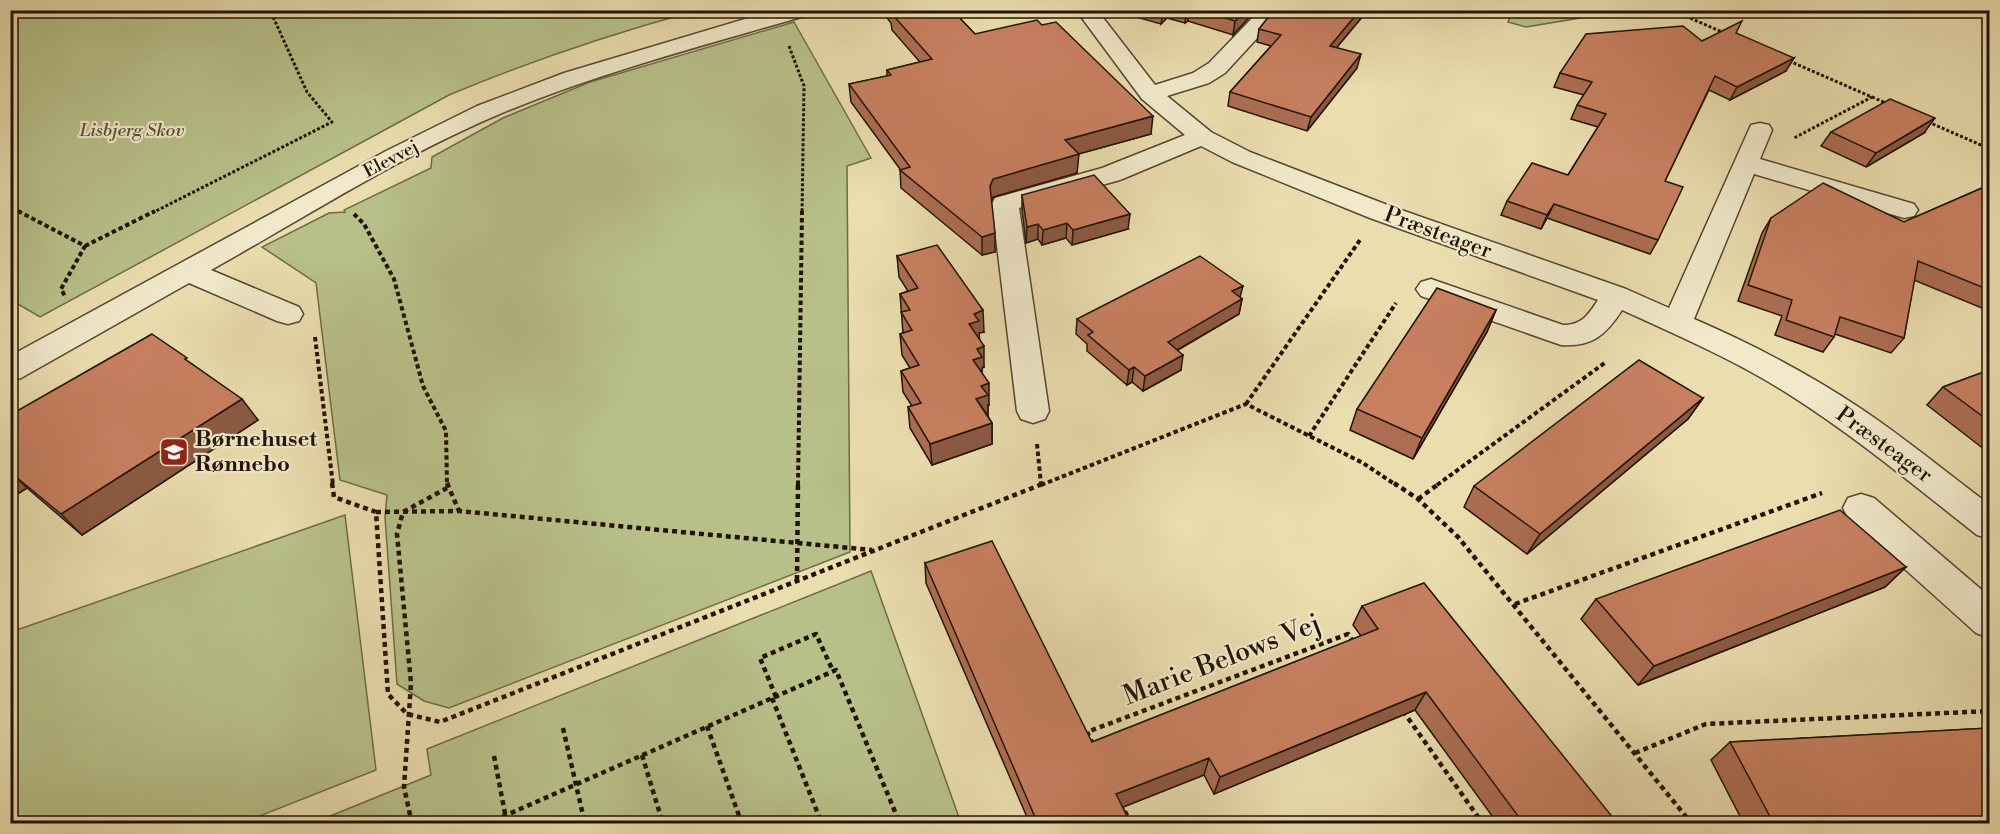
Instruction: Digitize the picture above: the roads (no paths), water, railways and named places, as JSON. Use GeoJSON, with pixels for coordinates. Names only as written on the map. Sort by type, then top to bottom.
{"type":"FeatureCollection","features":[{"type":"Feature","properties":{"kind":"street","name":"Præsteager"},"geometry":{"type":"LineString","coordinates":[[1086,10],[1150,94],[1202,137],[1241,157],[1380,212],[1616,296],[1732,348],[1841,413],[1989,525]]}},
{"type":"Feature","properties":{"kind":"street"},"geometry":{"type":"LineString","coordinates":[[1150,94],[1202,78],[1217,68],[1273,10]]}},
{"type":"Feature","properties":{"kind":"street","name":"Elevvej"},"geometry":{"type":"LineString","coordinates":[[10,370],[394,156],[486,111],[572,78],[789,14]]}},
{"type":"Feature","properties":{"kind":"street"},"geometry":{"type":"LineString","coordinates":[[1677,323],[1760,130]]}},
{"type":"Feature","properties":{"kind":"street"},"geometry":{"type":"LineString","coordinates":[[1033,411],[1005,204],[1111,174],[1202,137]]}},
{"type":"Feature","properties":{"kind":"street"},"geometry":{"type":"LineString","coordinates":[[1746,163],[1904,210]]}},
{"type":"Feature","properties":{"kind":"street"},"geometry":{"type":"LineString","coordinates":[[189,272],[288,314]]}},
{"type":"Feature","properties":{"kind":"street"},"geometry":{"type":"LineString","coordinates":[[1431,289],[1561,335],[1579,337],[1592,331],[1616,296]]}},
{"type":"Feature","properties":{"kind":"street"},"geometry":{"type":"LineString","coordinates":[[1861,508],[1989,621]]}},
{"type":"Feature","properties":{"kind":"place","name":"Børnehuset Rønnebo"},"geometry":{"type":"Point","coordinates":[174,452]}},
{"type":"Feature","properties":{"kind":"park label","name":"Lisbjerg Skov"},"geometry":{"type":"Point","coordinates":[132,130]}}]}
